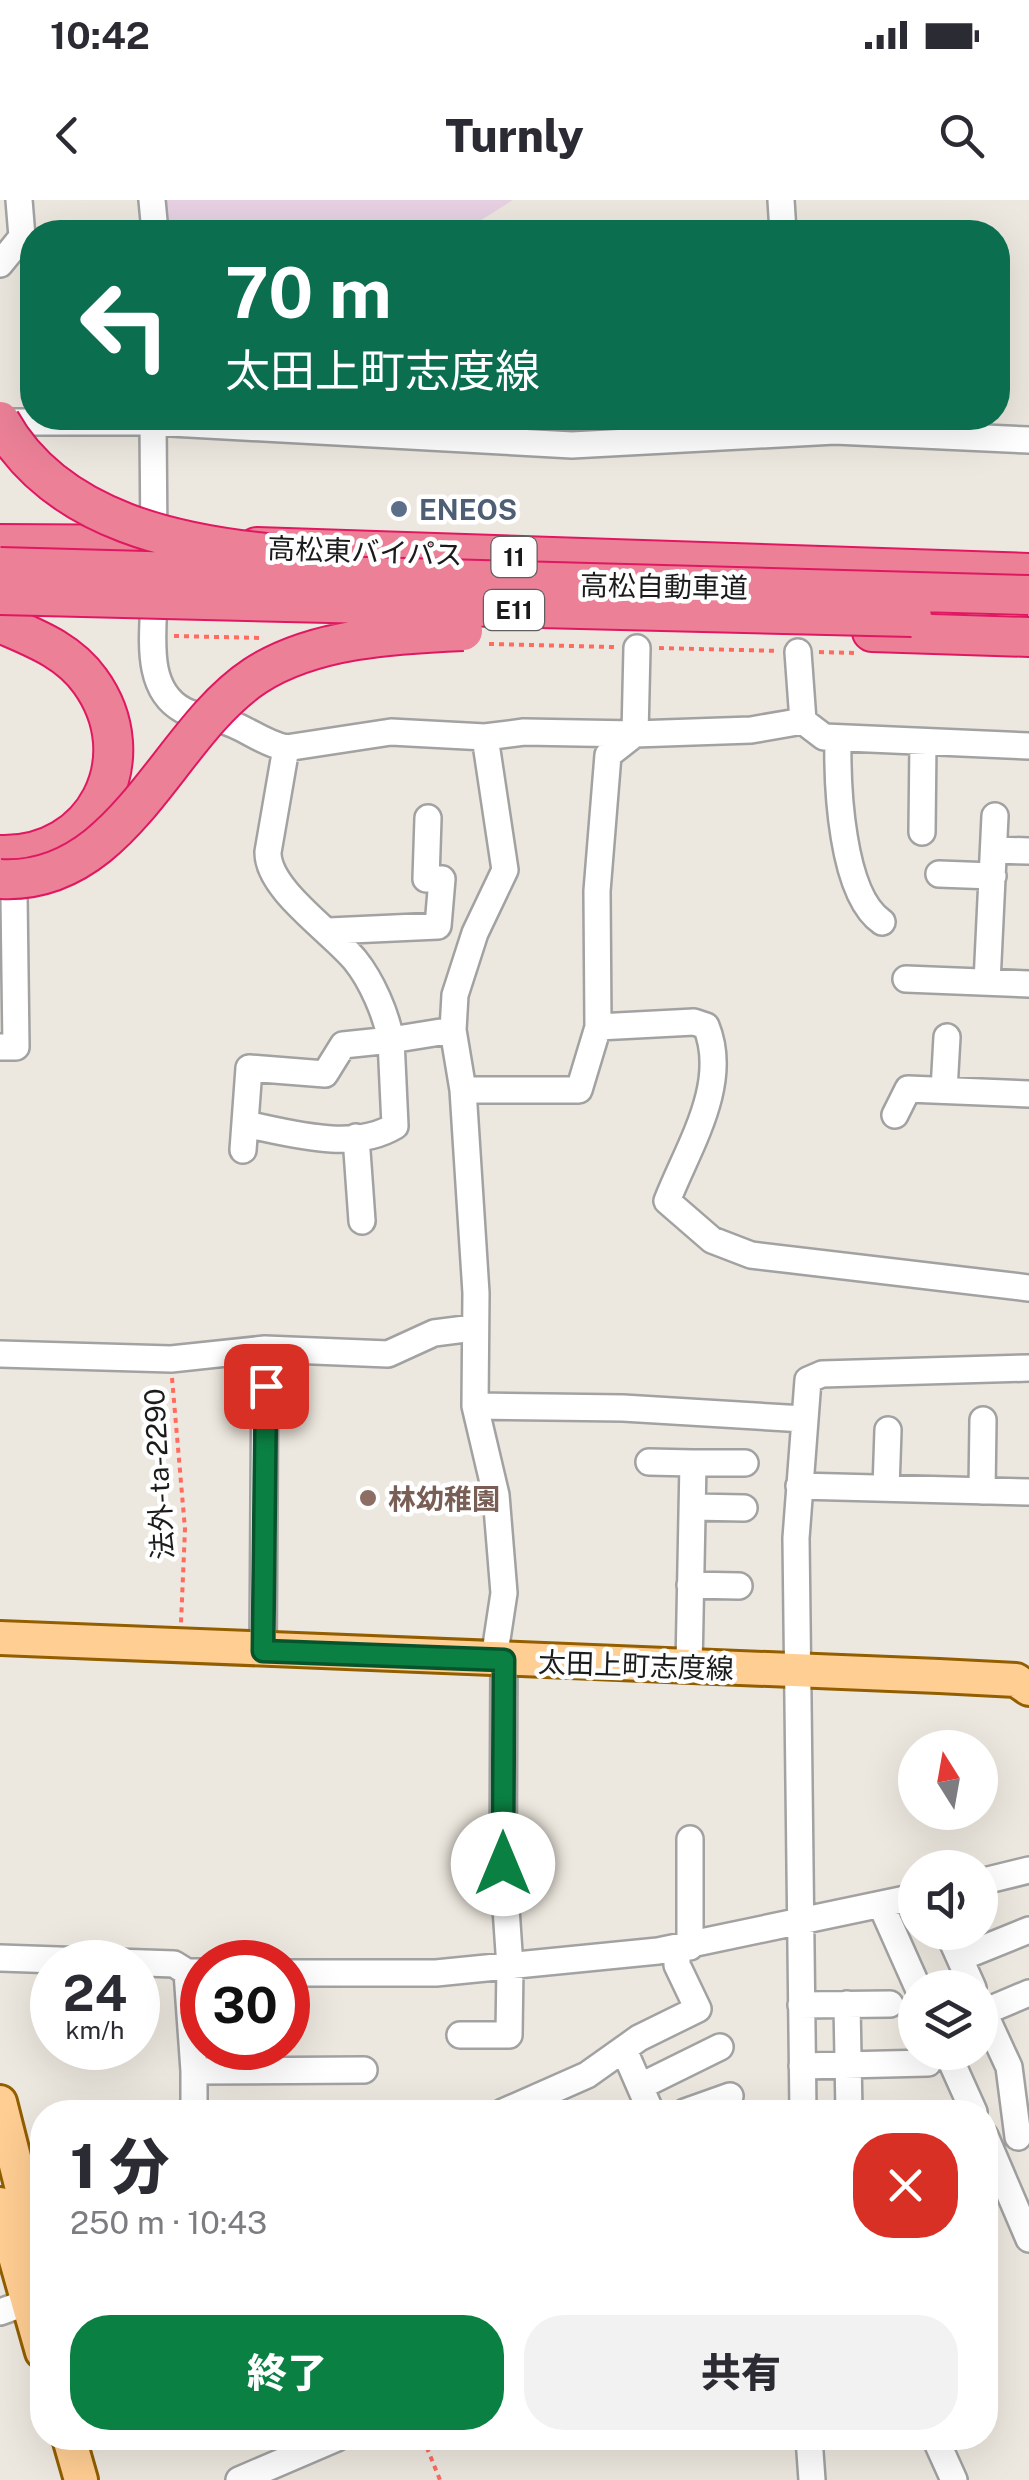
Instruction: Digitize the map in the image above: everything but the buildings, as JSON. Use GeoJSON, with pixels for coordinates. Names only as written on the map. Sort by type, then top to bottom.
{"type":"FeatureCollection","features":[{"type":"Feature","properties":{"kind":"highway"},"geometry":{"type":"LineString","coordinates":[[0,422],[26,460],[52,483],[109,518],[144,530],[270,554],[362,561],[398,580]]}},
{"type":"Feature","properties":{"kind":"highway","name":"高松東バイパス"},"geometry":{"type":"LineString","coordinates":[[0,544],[154,544],[1029,573]]}},
{"type":"Feature","properties":{"kind":"highway","name":"高松自動車道"},"geometry":{"type":"LineString","coordinates":[[0,567],[1029,595]]}},
{"type":"Feature","properties":{"kind":"highway","name":"高松自動車道"},"geometry":{"type":"LineString","coordinates":[[0,595],[801,634],[1029,618]]}},
{"type":"Feature","properties":{"kind":"highway"},"geometry":{"type":"LineString","coordinates":[[0,605],[155,622],[1029,637]]}},
{"type":"Feature","properties":{"kind":"highway"},"geometry":{"type":"LineString","coordinates":[[0,623],[56,649],[76,665],[102,702],[113,730],[114,754],[112,782],[98,812],[62,841],[21,855],[0,854]]}},
{"type":"Feature","properties":{"kind":"highway"},"geometry":{"type":"LineString","coordinates":[[4,890],[20,880],[72,864],[112,833],[220,700],[259,673],[312,650],[404,634],[801,634]]}},
{"type":"Feature","properties":{"kind":"main road","name":"太田上町志度線"},"geometry":{"type":"LineString","coordinates":[[0,1638],[1025,1683]]}},
{"type":"Feature","properties":{"kind":"main road"},"geometry":{"type":"LineString","coordinates":[[0,2102],[9,2219],[23,2303]]}},
{"type":"Feature","properties":{"kind":"main road"},"geometry":{"type":"LineString","coordinates":[[9,2219],[30,2250]]}},
{"type":"Feature","properties":{"kind":"main road"},"geometry":{"type":"LineString","coordinates":[[73,2450],[82,2480]]}},
{"type":"Feature","properties":{"kind":"main road"},"geometry":{"type":"LineString","coordinates":[[95,2450],[104,2480]]}},
{"type":"Feature","properties":{"kind":"street"},"geometry":{"type":"LineString","coordinates":[[0,264],[20,239]]}},
{"type":"Feature","properties":{"kind":"street"},"geometry":{"type":"LineString","coordinates":[[148,430],[157,682],[168,699],[184,711],[223,720],[266,744],[286,748],[391,732],[485,737],[524,732],[751,730],[803,721],[824,737],[880,736],[924,742],[1029,746]]}},
{"type":"Feature","properties":{"kind":"street"},"geometry":{"type":"LineString","coordinates":[[307,430],[572,445],[746,430]]}},
{"type":"Feature","properties":{"kind":"street"},"geometry":{"type":"LineString","coordinates":[[857,430],[1029,440]]}},
{"type":"Feature","properties":{"kind":"street"},"geometry":{"type":"LineString","coordinates":[[801,634],[803,721]]}},
{"type":"Feature","properties":{"kind":"street"},"geometry":{"type":"LineString","coordinates":[[635,734],[637,648]]}},
{"type":"Feature","properties":{"kind":"street"},"geometry":{"type":"LineString","coordinates":[[0,1047],[16,1047],[4,890],[51,890],[88,874],[118,852],[223,720]]}},
{"type":"Feature","properties":{"kind":"street"},"geometry":{"type":"LineString","coordinates":[[463,1090],[579,1090],[598,1028],[597,891],[608,754],[635,734]]}},
{"type":"Feature","properties":{"kind":"street"},"geometry":{"type":"LineString","coordinates":[[460,2036],[509,2035],[499,1659],[504,1593],[498,1518],[475,1406],[472,1328],[476,1293],[463,1090],[453,1030],[456,995],[475,933],[506,870],[485,737]]}},
{"type":"Feature","properties":{"kind":"street"},"geometry":{"type":"LineString","coordinates":[[838,738],[836,785],[857,889],[872,916],[882,922]]}},
{"type":"Feature","properties":{"kind":"street"},"geometry":{"type":"LineString","coordinates":[[922,832],[924,742]]}},
{"type":"Feature","properties":{"kind":"street"},"geometry":{"type":"LineString","coordinates":[[286,748],[268,866],[278,884],[359,964],[388,1022],[391,1040],[395,1126],[356,1138],[244,1137],[249,1068],[325,1074],[343,1045],[391,1040],[453,1030]]}},
{"type":"Feature","properties":{"kind":"street"},"geometry":{"type":"LineString","coordinates":[[988,982],[995,816]]}},
{"type":"Feature","properties":{"kind":"street"},"geometry":{"type":"LineString","coordinates":[[329,931],[438,926],[442,879],[426,879],[428,818]]}},
{"type":"Feature","properties":{"kind":"street"},"geometry":{"type":"LineString","coordinates":[[939,874],[1029,851]]}},
{"type":"Feature","properties":{"kind":"street"},"geometry":{"type":"LineString","coordinates":[[906,979],[1029,984]]}},
{"type":"Feature","properties":{"kind":"street"},"geometry":{"type":"LineString","coordinates":[[598,1028],[694,1022],[706,1026],[716,1052],[713,1085],[667,1202],[712,1240],[751,1255],[1029,1288]]}},
{"type":"Feature","properties":{"kind":"street"},"geometry":{"type":"LineString","coordinates":[[944,1090],[947,1037]]}},
{"type":"Feature","properties":{"kind":"street"},"geometry":{"type":"LineString","coordinates":[[895,1115],[908,1088],[1029,1094]]}},
{"type":"Feature","properties":{"kind":"street"},"geometry":{"type":"LineString","coordinates":[[356,1138],[362,1221]]}},
{"type":"Feature","properties":{"kind":"street"},"geometry":{"type":"LineString","coordinates":[[0,1354],[171,1359],[265,1350],[388,1354],[434,1333],[472,1328]]}},
{"type":"Feature","properties":{"kind":"street"},"geometry":{"type":"LineString","coordinates":[[263,1651],[265,1350]]}},
{"type":"Feature","properties":{"kind":"street"},"geometry":{"type":"LineString","coordinates":[[803,2100],[796,1670],[800,1486],[808,1380],[822,1374],[1029,1368]]}},
{"type":"Feature","properties":{"kind":"street"},"geometry":{"type":"LineString","coordinates":[[475,1406],[623,1408],[804,1419]]}},
{"type":"Feature","properties":{"kind":"street"},"geometry":{"type":"LineString","coordinates":[[982,1490],[983,1420]]}},
{"type":"Feature","properties":{"kind":"street"},"geometry":{"type":"LineString","coordinates":[[886,1488],[888,1430]]}},
{"type":"Feature","properties":{"kind":"street"},"geometry":{"type":"LineString","coordinates":[[649,1462],[745,1463]]}},
{"type":"Feature","properties":{"kind":"street"},"geometry":{"type":"LineString","coordinates":[[689,1667],[693,1462]]}},
{"type":"Feature","properties":{"kind":"street"},"geometry":{"type":"LineString","coordinates":[[800,1486],[1029,1492]]}},
{"type":"Feature","properties":{"kind":"street"},"geometry":{"type":"LineString","coordinates":[[693,1508],[744,1508]]}},
{"type":"Feature","properties":{"kind":"street"},"geometry":{"type":"LineString","coordinates":[[690,1585],[739,1586]]}},
{"type":"Feature","properties":{"kind":"street"},"geometry":{"type":"LineString","coordinates":[[530,2100],[587,2075],[698,2009],[677,1965],[684,1948],[690,1838]]}},
{"type":"Feature","properties":{"kind":"street"},"geometry":{"type":"LineString","coordinates":[[998,1878],[1029,1870]]}},
{"type":"Feature","properties":{"kind":"street"},"geometry":{"type":"LineString","coordinates":[[310,1973],[436,1973],[684,1948],[898,1901]]}},
{"type":"Feature","properties":{"kind":"street"},"geometry":{"type":"LineString","coordinates":[[881,1905],[910,1970]]}},
{"type":"Feature","properties":{"kind":"street"},"geometry":{"type":"LineString","coordinates":[[960,1958],[1029,1930]]}},
{"type":"Feature","properties":{"kind":"street"},"geometry":{"type":"LineString","coordinates":[[956,1950],[965,1970]]}},
{"type":"Feature","properties":{"kind":"street"},"geometry":{"type":"LineString","coordinates":[[0,1958],[180,1966]]}},
{"type":"Feature","properties":{"kind":"street"},"geometry":{"type":"LineString","coordinates":[[998,2003],[1029,1993]]}},
{"type":"Feature","properties":{"kind":"street"},"geometry":{"type":"LineString","coordinates":[[801,2004],[890,2004]]}},
{"type":"Feature","properties":{"kind":"street"},"geometry":{"type":"LineString","coordinates":[[847,2004],[850,2100]]}},
{"type":"Feature","properties":{"kind":"street"},"geometry":{"type":"LineString","coordinates":[[998,2032],[1019,2063],[1023,2134],[998,2142]]}},
{"type":"Feature","properties":{"kind":"street"},"geometry":{"type":"LineString","coordinates":[[641,2086],[720,2047]]}},
{"type":"Feature","properties":{"kind":"street"},"geometry":{"type":"LineString","coordinates":[[624,2050],[647,2100]]}},
{"type":"Feature","properties":{"kind":"street"},"geometry":{"type":"LineString","coordinates":[[802,2066],[898,2061]]}},
{"type":"Feature","properties":{"kind":"street"},"geometry":{"type":"LineString","coordinates":[[194,2100],[194,2072],[364,2070]]}},
{"type":"Feature","properties":{"kind":"street"},"geometry":{"type":"LineString","coordinates":[[946,2070],[966,2100]]}},
{"type":"Feature","properties":{"kind":"street"},"geometry":{"type":"LineString","coordinates":[[719,2100],[730,2096]]}},
{"type":"Feature","properties":{"kind":"street"},"geometry":{"type":"LineString","coordinates":[[998,2170],[1029,2239]]}},
{"type":"Feature","properties":{"kind":"street"},"geometry":{"type":"LineString","coordinates":[[239,2480],[309,2450]]}},
{"type":"Feature","properties":{"kind":"street"},"geometry":{"type":"LineString","coordinates":[[810,2450],[812,2480]]}},
{"type":"Feature","properties":{"kind":"street"},"geometry":{"type":"LineString","coordinates":[[940,2450],[954,2480]]}},
{"type":"Feature","properties":{"kind":"path"},"geometry":{"type":"LineString","coordinates":[[155,622],[270,638]]}},
{"type":"Feature","properties":{"kind":"path"},"geometry":{"type":"LineString","coordinates":[[483,644],[637,648],[801,634],[856,653]]}},
{"type":"Feature","properties":{"kind":"path","name":"法外-ta-2290"},"geometry":{"type":"LineString","coordinates":[[171,1359],[186,1528],[180,1647]]}},
{"type":"Feature","properties":{"kind":"path"},"geometry":{"type":"LineString","coordinates":[[428,2450],[440,2480]]}},
{"type":"Feature","properties":{"kind":"shaded area"},"geometry":{"type":"Polygon","coordinates":[[[158,200],[513,200],[481,220],[159,220],[158,200]]]}},
{"type":"Feature","properties":{"kind":"place","name":"ENEOS"},"geometry":{"type":"Point","coordinates":[399,509]}},
{"type":"Feature","properties":{"kind":"place","name":"林幼稚園"},"geometry":{"type":"Point","coordinates":[368,1498]}},
{"type":"Feature","properties":{"kind":"route"},"geometry":{"type":"LineString","coordinates":[[266,1386],[263,1651],[504,1660],[503,1864]]}}]}
